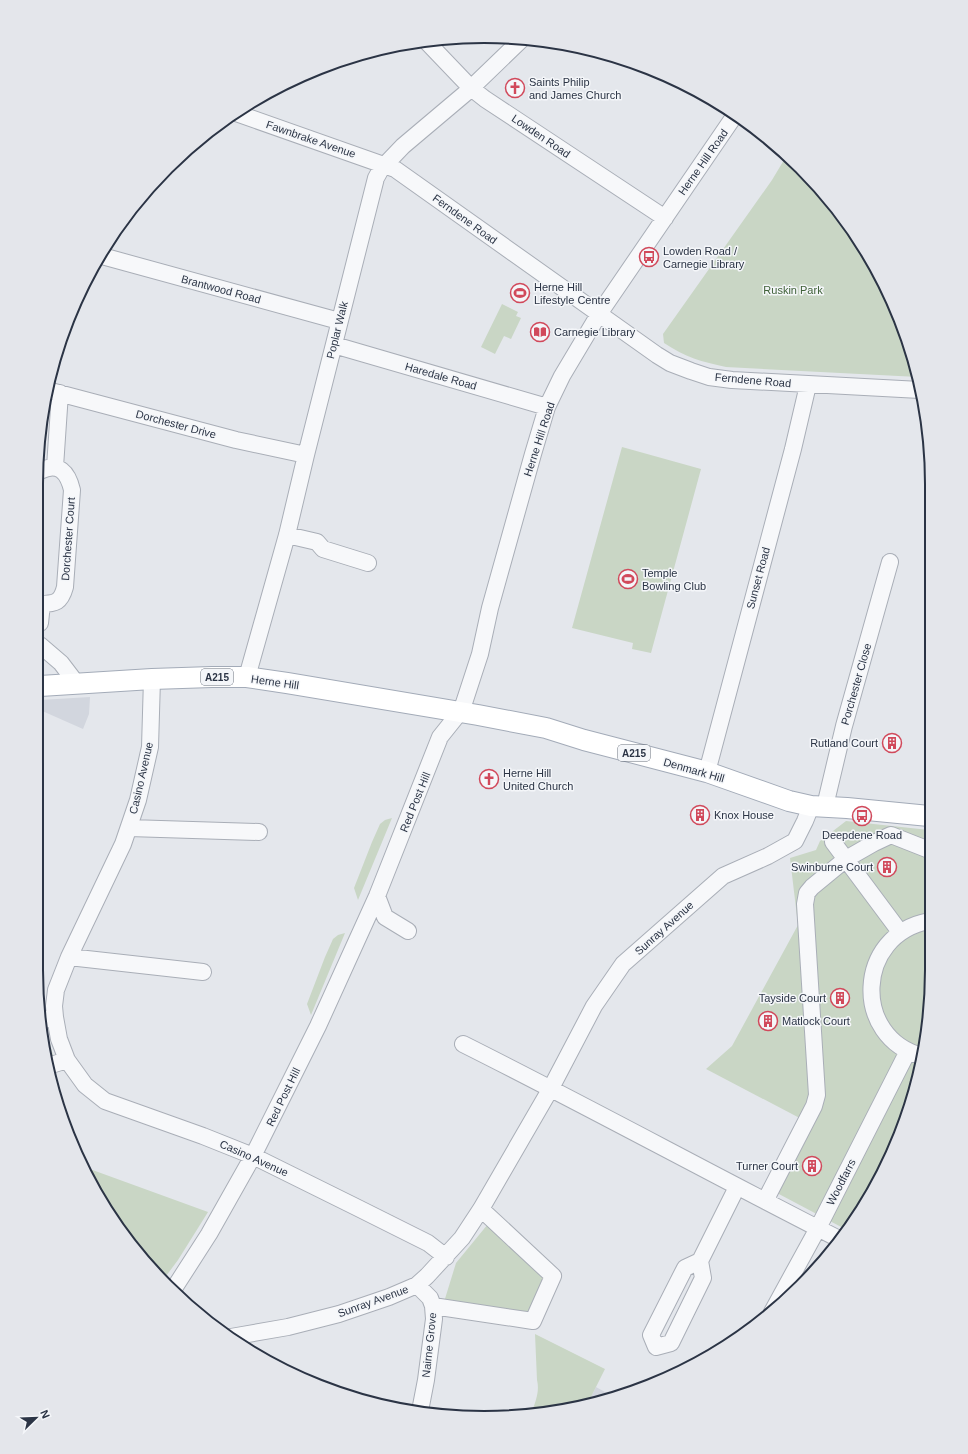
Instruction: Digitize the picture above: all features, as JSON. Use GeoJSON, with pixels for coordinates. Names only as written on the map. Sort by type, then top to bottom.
{"type":"FeatureCollection","features":[{"type":"Feature","properties":{"kind":"main road","name":"Herne Hill"},"geometry":{"type":"LineString","coordinates":[[43,686],[152,679],[247,677],[460,712]]}},
{"type":"Feature","properties":{"kind":"main road","name":"Denmark Hill"},"geometry":{"type":"LineString","coordinates":[[460,712],[546,728],[584,740],[707,772],[789,801],[818,806],[925,816]]}},
{"type":"Feature","properties":{"kind":"street","name":"Poplar Walk"},"geometry":{"type":"LineString","coordinates":[[247,677],[287,535],[373,186],[378,175],[403,146],[471,88],[516,44]]}},
{"type":"Feature","properties":{"kind":"street","name":"Lowden Road"},"geometry":{"type":"LineString","coordinates":[[434,46],[471,88],[485,99],[665,218]]}},
{"type":"Feature","properties":{"kind":"street","name":"Fawnbrake Avenue"},"geometry":{"type":"LineString","coordinates":[[242,115],[386,166]]}},
{"type":"Feature","properties":{"kind":"street","name":"Herne Hill Road"},"geometry":{"type":"LineString","coordinates":[[460,712],[480,654],[490,608],[547,407],[562,376],[598,314],[733,120]]}},
{"type":"Feature","properties":{"kind":"street","name":"Ferndene Road"},"geometry":{"type":"LineString","coordinates":[[386,166],[395,169],[598,314],[670,363],[709,377],[732,380],[915,390]]}},
{"type":"Feature","properties":{"kind":"street","name":"Brantwood Road"},"geometry":{"type":"LineString","coordinates":[[106,257],[339,321]]}},
{"type":"Feature","properties":{"kind":"street","name":"Haredale Road"},"geometry":{"type":"LineString","coordinates":[[334,345],[547,407]]}},
{"type":"Feature","properties":{"kind":"street","name":"Sunset Road"},"geometry":{"type":"LineString","coordinates":[[707,772],[793,449],[808,385]]}},
{"type":"Feature","properties":{"kind":"street","name":"Dorchester Drive"},"geometry":{"type":"LineString","coordinates":[[53,391],[236,440],[306,455]]}},
{"type":"Feature","properties":{"kind":"street"},"geometry":{"type":"LineString","coordinates":[[44,468],[56,467],[53,391]]}},
{"type":"Feature","properties":{"kind":"street","name":"Dorchester Court"},"geometry":{"type":"LineString","coordinates":[[43,604],[54,603],[62,597],[65,587],[72,490],[70,479],[64,471],[56,467]]}},
{"type":"Feature","properties":{"kind":"street"},"geometry":{"type":"LineString","coordinates":[[287,535],[317,542],[323,549],[368,563]]}},
{"type":"Feature","properties":{"kind":"street","name":"Porchester Close"},"geometry":{"type":"LineString","coordinates":[[818,806],[844,726],[890,562]]}},
{"type":"Feature","properties":{"kind":"street"},"geometry":{"type":"LineString","coordinates":[[43,648],[61,663],[77,684]]}},
{"type":"Feature","properties":{"kind":"street","name":"Casino Avenue"},"geometry":{"type":"LineString","coordinates":[[152,679],[150,747],[141,787],[123,844],[69,957],[56,990],[54,1006],[47,1019],[59,1039],[67,1060],[84,1085],[105,1101],[204,1136],[253,1156],[428,1244],[446,1257]]}},
{"type":"Feature","properties":{"kind":"street","name":"Red Post Hill"},"geometry":{"type":"LineString","coordinates":[[176,1286],[209,1234],[253,1156],[318,1026],[377,896],[440,737],[460,712]]}},
{"type":"Feature","properties":{"kind":"street","name":"Sunray Avenue"},"geometry":{"type":"LineString","coordinates":[[237,1336],[339,1314],[389,1297],[417,1285],[438,1266],[462,1238],[481,1209],[551,1088],[594,1006],[623,964],[723,876],[768,856],[795,841],[805,821],[818,806]]}},
{"type":"Feature","properties":{"kind":"street","name":"Casino Avenue"},"geometry":{"type":"LineString","coordinates":[[128,828],[259,832]]}},
{"type":"Feature","properties":{"kind":"street"},"geometry":{"type":"LineString","coordinates":[[765,1201],[814,1106],[817,1095],[805,904],[807,893],[812,887],[846,859],[891,835],[925,848]]}},
{"type":"Feature","properties":{"kind":"street"},"geometry":{"type":"LineString","coordinates":[[833,842],[900,932]]}},
{"type":"Feature","properties":{"kind":"street"},"geometry":{"type":"LineString","coordinates":[[377,896],[385,917],[408,931]]}},
{"type":"Feature","properties":{"kind":"street"},"geometry":{"type":"LineString","coordinates":[[915,1053],[892,1039],[880,1024],[872,1000],[871,987],[872,974],[882,951],[900,932],[910,926],[925,922]]}},
{"type":"Feature","properties":{"kind":"street"},"geometry":{"type":"LineString","coordinates":[[69,957],[203,972]]}},
{"type":"Feature","properties":{"kind":"street"},"geometry":{"type":"LineString","coordinates":[[463,1044],[551,1088],[835,1237]]}},
{"type":"Feature","properties":{"kind":"street","name":"Woodfarrs"},"geometry":{"type":"LineString","coordinates":[[780,1297],[915,1053]]}},
{"type":"Feature","properties":{"kind":"street"},"geometry":{"type":"LineString","coordinates":[[53,1064],[67,1060]]}},
{"type":"Feature","properties":{"kind":"street"},"geometry":{"type":"LineString","coordinates":[[700,1261],[685,1268],[651,1335],[656,1347],[671,1344],[703,1278],[700,1261],[737,1187]]}},
{"type":"Feature","properties":{"kind":"street"},"geometry":{"type":"LineString","coordinates":[[434,1306],[533,1321],[553,1276],[481,1209]]}},
{"type":"Feature","properties":{"kind":"street","name":"Nairne Grove"},"geometry":{"type":"LineString","coordinates":[[417,1285],[430,1298],[434,1306],[432,1338],[421,1406]]}},
{"type":"Feature","properties":{"kind":"shaded area"},"geometry":{"type":"Polygon","coordinates":[[[90,697],[89,714],[83,729],[43,711],[43,700],[90,697]]]}},
{"type":"Feature","properties":{"kind":"shaded area"},"geometry":{"type":"Polygon","coordinates":[[[596,1387],[607,1393],[598,1396],[591,1398],[596,1387]]]}},
{"type":"Feature","properties":{"kind":"green space","name":"Ruskin Park"},"geometry":{"type":"Polygon","coordinates":[[[784,160],[816,193],[851,239],[880,289],[902,342],[912,377],[726,367],[694,358],[679,352],[664,343],[663,334],[772,180],[784,160]]]}},
{"type":"Feature","properties":{"kind":"green space"},"geometry":{"type":"Polygon","coordinates":[[[502,304],[518,312],[516,316],[521,318],[511,339],[504,336],[495,354],[481,347],[502,304]]]}},
{"type":"Feature","properties":{"kind":"green space","name":"Temple Bowling Club"},"geometry":{"type":"Polygon","coordinates":[[[622,447],[701,469],[651,653],[632,649],[633,643],[572,628],[622,447]]]}},
{"type":"Feature","properties":{"kind":"green space"},"geometry":{"type":"Polygon","coordinates":[[[392,818],[358,900],[354,888],[372,842],[380,824],[385,820],[392,818]]]}},
{"type":"Feature","properties":{"kind":"green space"},"geometry":{"type":"Polygon","coordinates":[[[846,821],[925,830],[924,999],[917,1056],[902,1112],[880,1165],[851,1215],[842,1227],[777,1193],[811,1124],[706,1069],[732,1046],[798,925],[790,858],[816,850],[820,841],[846,821]]]}},
{"type":"Feature","properties":{"kind":"green space"},"geometry":{"type":"Polygon","coordinates":[[[345,933],[311,1015],[307,1004],[325,957],[333,939],[338,935],[345,933]]]}},
{"type":"Feature","properties":{"kind":"green space"},"geometry":{"type":"Polygon","coordinates":[[[49,1039],[53,1055],[52,1059],[51,1056],[49,1039]]]}},
{"type":"Feature","properties":{"kind":"green space"},"geometry":{"type":"Polygon","coordinates":[[[90,1169],[208,1212],[178,1260],[166,1276],[152,1261],[117,1215],[90,1169]]]}},
{"type":"Feature","properties":{"kind":"green space"},"geometry":{"type":"Polygon","coordinates":[[[488,1224],[547,1278],[530,1312],[444,1302],[456,1263],[488,1224]]]}},
{"type":"Feature","properties":{"kind":"green space"},"geometry":{"type":"Polygon","coordinates":[[[535,1334],[605,1369],[591,1398],[570,1403],[533,1408],[537,1397],[535,1334]]]}},
{"type":"Feature","properties":{"kind":"place","name":"Saints Philip and James Church"},"geometry":{"type":"Point","coordinates":[515,88]}},
{"type":"Feature","properties":{"kind":"place","name":"Lowden Road / Carnegie Library"},"geometry":{"type":"Point","coordinates":[649,257]}},
{"type":"Feature","properties":{"kind":"place","name":"Herne Hill Lifestyle Centre"},"geometry":{"type":"Point","coordinates":[520,293]}},
{"type":"Feature","properties":{"kind":"place","name":"Carnegie Library"},"geometry":{"type":"Point","coordinates":[540,332]}},
{"type":"Feature","properties":{"kind":"place","name":"Temple Bowling Club"},"geometry":{"type":"Point","coordinates":[628,579]}},
{"type":"Feature","properties":{"kind":"place","name":"Rutland Court"},"geometry":{"type":"Point","coordinates":[892,743]}},
{"type":"Feature","properties":{"kind":"place","name":"Herne Hill United Church"},"geometry":{"type":"Point","coordinates":[489,779]}},
{"type":"Feature","properties":{"kind":"place","name":"Knox House"},"geometry":{"type":"Point","coordinates":[700,815]}},
{"type":"Feature","properties":{"kind":"place","name":"Deepdene Road"},"geometry":{"type":"Point","coordinates":[862,816]}},
{"type":"Feature","properties":{"kind":"place","name":"Swinburne Court"},"geometry":{"type":"Point","coordinates":[887,867]}},
{"type":"Feature","properties":{"kind":"place","name":"Tayside Court"},"geometry":{"type":"Point","coordinates":[840,998]}},
{"type":"Feature","properties":{"kind":"place","name":"Matlock Court"},"geometry":{"type":"Point","coordinates":[768,1021]}},
{"type":"Feature","properties":{"kind":"place","name":"Turner Court"},"geometry":{"type":"Point","coordinates":[812,1166]}}]}
